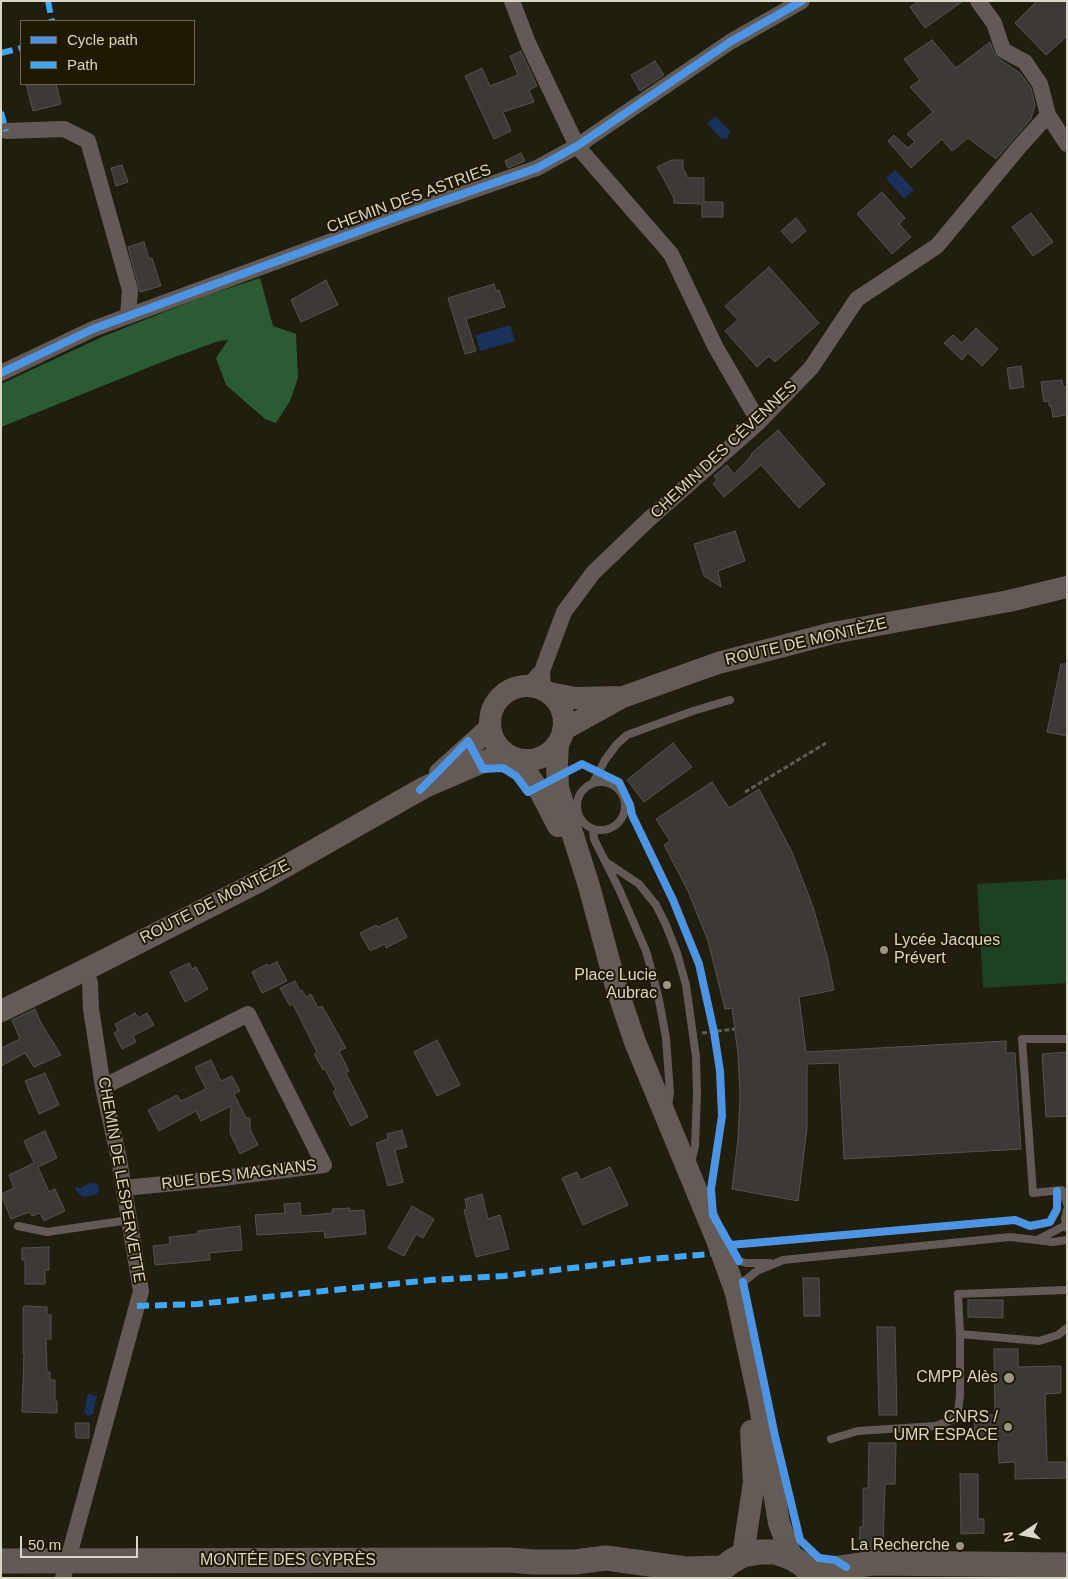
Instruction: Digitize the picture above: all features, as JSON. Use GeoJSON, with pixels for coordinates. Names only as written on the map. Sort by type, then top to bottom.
{"type":"FeatureCollection","features":[{"type":"Feature","properties":{"kind":"main road","name":"MONTÉE DES CYPRÈS"},"geometry":{"type":"LineString","coordinates":[[1,1561],[65,1570],[575,1562],[606,1558],[686,1569],[727,1567],[759,1552],[776,1552],[806,1569]]}},
{"type":"Feature","properties":{"kind":"main road","name":"MONTÉE DES CYPRÈS"},"geometry":{"type":"LineString","coordinates":[[575,1562],[614,1578]]}},
{"type":"Feature","properties":{"kind":"main road"},"geometry":{"type":"LineString","coordinates":[[806,1569],[874,1563],[1067,1564]]}},
{"type":"Feature","properties":{"kind":"main road"},"geometry":{"type":"LineString","coordinates":[[889,1578],[951,1563]]}},
{"type":"Feature","properties":{"kind":"street"},"geometry":{"type":"LineString","coordinates":[[512,1],[528,43],[577,146],[671,254],[715,346],[759,422]]}},
{"type":"Feature","properties":{"kind":"street","name":"CHEMIN DES ASTRIES"},"geometry":{"type":"LineString","coordinates":[[1,373],[93,329],[405,214],[537,168],[577,146],[730,42],[802,1]]}},
{"type":"Feature","properties":{"kind":"street"},"geometry":{"type":"LineString","coordinates":[[978,1],[994,23],[1003,50],[1025,62],[1040,84],[1048,115],[1067,144]]}},
{"type":"Feature","properties":{"kind":"street","name":"CHEMIN DES CÉVENNES"},"geometry":{"type":"LineString","coordinates":[[540,685],[564,612],[594,573],[648,520],[759,422],[811,368],[857,299],[937,246],[1048,115]]}},
{"type":"Feature","properties":{"kind":"street"},"geometry":{"type":"LineString","coordinates":[[6,131],[64,129],[88,141],[130,290],[128,316]]}},
{"type":"Feature","properties":{"kind":"street","name":"ROUTE DE MONTÈZE"},"geometry":{"type":"LineString","coordinates":[[540,685],[575,698],[623,697],[718,663],[833,633],[1009,601],[1067,587]]}},
{"type":"Feature","properties":{"kind":"street"},"geometry":{"type":"LineString","coordinates":[[727,1567],[754,1482],[749,1402],[731,1320],[711,1254],[694,1210],[621,1044],[566,844],[555,818],[541,793],[492,738],[490,715],[495,703],[503,694],[515,688],[540,685],[556,701],[561,710],[564,720],[556,762],[558,788],[589,886],[615,983],[635,1042],[721,1251],[736,1293],[759,1400],[779,1522],[806,1569]]}},
{"type":"Feature","properties":{"kind":"street"},"geometry":{"type":"LineString","coordinates":[[510,756],[529,760],[540,758],[550,752],[561,737],[623,697]]}},
{"type":"Feature","properties":{"kind":"street","name":"ROUTE DE MONTÈZE"},"geometry":{"type":"LineString","coordinates":[[425,786],[490,728]]}},
{"type":"Feature","properties":{"kind":"street","name":"ROUTE DE MONTÈZE"},"geometry":{"type":"LineString","coordinates":[[1,1011],[258,882],[425,786],[510,756]]}},
{"type":"Feature","properties":{"kind":"street","name":"CHEMIN DE LESPERVETTE"},"geometry":{"type":"LineString","coordinates":[[65,1570],[141,1291],[124,1188],[103,1087],[91,1008],[90,983],[85,970]]}},
{"type":"Feature","properties":{"kind":"street","name":"RUE DES MAGNANS"},"geometry":{"type":"LineString","coordinates":[[103,1087],[248,1014],[324,1165],[124,1188]]}},
{"type":"Feature","properties":{"kind":"lane"},"geometry":{"type":"LineString","coordinates":[[593,783],[605,760],[626,735],[730,700]]}},
{"type":"Feature","properties":{"kind":"lane"},"geometry":{"type":"LineString","coordinates":[[601,781],[617,787],[625,801],[625,810],[622,818],[610,829],[593,829],[586,825],[578,812],[577,804],[582,791],[593,783],[601,781]]}},
{"type":"Feature","properties":{"kind":"lane"},"geometry":{"type":"LineString","coordinates":[[558,788],[577,804]]}},
{"type":"Feature","properties":{"kind":"lane"},"geometry":{"type":"LineString","coordinates":[[593,829],[594,839],[646,951],[659,1000],[666,1038],[669,1072],[670,1093],[667,1120]]}},
{"type":"Feature","properties":{"kind":"lane"},"geometry":{"type":"LineString","coordinates":[[606,862],[639,884],[656,904],[677,953],[686,985],[695,1049],[697,1094],[695,1146],[689,1172]]}},
{"type":"Feature","properties":{"kind":"lane"},"geometry":{"type":"LineString","coordinates":[[1067,1038],[1022,1040],[1033,1193],[1062,1190],[1067,1204]]}},
{"type":"Feature","properties":{"kind":"lane"},"geometry":{"type":"LineString","coordinates":[[1037,1240],[1066,1226],[1067,1210]]}},
{"type":"Feature","properties":{"kind":"lane"},"geometry":{"type":"LineString","coordinates":[[18,1226],[47,1232],[129,1220]]}},
{"type":"Feature","properties":{"kind":"lane"},"geometry":{"type":"LineString","coordinates":[[736,1293],[743,1282],[758,1271],[782,1260],[1010,1237],[1053,1242],[1067,1240]]}},
{"type":"Feature","properties":{"kind":"lane"},"geometry":{"type":"LineString","coordinates":[[721,1251],[746,1263],[774,1263]]}},
{"type":"Feature","properties":{"kind":"lane"},"geometry":{"type":"LineString","coordinates":[[831,1439],[858,1431],[935,1426],[952,1420],[958,1412],[960,1395],[958,1294],[1067,1290]]}},
{"type":"Feature","properties":{"kind":"lane"},"geometry":{"type":"LineString","coordinates":[[960,1334],[1040,1341],[1058,1335],[1067,1328]]}},
{"type":"Feature","properties":{"kind":"path"},"geometry":{"type":"LineString","coordinates":[[745,792],[826,743]]}},
{"type":"Feature","properties":{"kind":"path"},"geometry":{"type":"LineString","coordinates":[[712,1022],[715,1042]]}},
{"type":"Feature","properties":{"kind":"green space"},"geometry":{"type":"Polygon","coordinates":[[[260,278],[273,326],[296,334],[298,378],[290,401],[276,423],[265,419],[226,385],[216,358],[228,340],[219,341],[172,358],[1,427],[1,384],[104,336],[205,296],[260,278]]]}},
{"type":"Feature","properties":{"kind":"green space"},"geometry":{"type":"Polygon","coordinates":[[[1067,879],[1067,983],[983,988],[977,884],[1067,879]]]}},
{"type":"Feature","properties":{"kind":"water"},"geometry":{"type":"Polygon","coordinates":[[[715,116],[730,131],[728,138],[721,139],[707,123],[715,116]]]}},
{"type":"Feature","properties":{"kind":"water"},"geometry":{"type":"Polygon","coordinates":[[[895,170],[914,190],[904,199],[886,178],[895,170]]]}},
{"type":"Feature","properties":{"kind":"water"},"geometry":{"type":"Polygon","coordinates":[[[510,325],[515,341],[480,351],[476,335],[510,325]]]}},
{"type":"Feature","properties":{"kind":"water"},"geometry":{"type":"Polygon","coordinates":[[[90,1183],[98,1185],[99,1191],[97,1194],[85,1197],[78,1194],[75,1187],[80,1188],[90,1183]]]}},
{"type":"Feature","properties":{"kind":"water"},"geometry":{"type":"Polygon","coordinates":[[[88,1394],[97,1396],[93,1414],[88,1416],[84,1412],[88,1394]]]}},
{"type":"Feature","properties":{"kind":"building"},"geometry":{"type":"Polygon","coordinates":[[[919,1],[963,1],[925,28],[910,7],[919,1]]]}},
{"type":"Feature","properties":{"kind":"building"},"geometry":{"type":"Polygon","coordinates":[[[1037,1],[1067,1],[1067,36],[1046,55],[1015,23],[1037,1]]]}},
{"type":"Feature","properties":{"kind":"building"},"geometry":{"type":"Polygon","coordinates":[[[932,40],[956,68],[990,42],[998,58],[1020,73],[1031,88],[1035,105],[1031,119],[996,159],[968,138],[952,151],[942,139],[911,168],[888,141],[894,135],[908,148],[915,142],[907,134],[933,112],[910,87],[920,80],[904,59],[932,40]]]}},
{"type":"Feature","properties":{"kind":"building"},"geometry":{"type":"Polygon","coordinates":[[[521,51],[537,86],[529,90],[534,102],[503,112],[511,131],[494,139],[465,76],[482,68],[490,86],[518,75],[510,56],[521,51]]]}},
{"type":"Feature","properties":{"kind":"building"},"geometry":{"type":"Polygon","coordinates":[[[655,61],[664,75],[640,91],[631,75],[655,61]]]}},
{"type":"Feature","properties":{"kind":"building"},"geometry":{"type":"Polygon","coordinates":[[[26,85],[56,85],[61,104],[33,111],[26,85]]]}},
{"type":"Feature","properties":{"kind":"building"},"geometry":{"type":"Polygon","coordinates":[[[521,153],[525,161],[508,168],[505,161],[521,153]]]}},
{"type":"Feature","properties":{"kind":"building"},"geometry":{"type":"Polygon","coordinates":[[[672,160],[683,160],[683,168],[688,178],[704,178],[704,202],[723,202],[723,217],[702,217],[702,204],[674,203],[674,198],[657,167],[672,160]]]}},
{"type":"Feature","properties":{"kind":"building"},"geometry":{"type":"Polygon","coordinates":[[[122,165],[128,182],[116,186],[111,168],[122,165]]]}},
{"type":"Feature","properties":{"kind":"building"},"geometry":{"type":"Polygon","coordinates":[[[882,192],[905,218],[899,224],[911,237],[892,254],[857,214],[882,192]]]}},
{"type":"Feature","properties":{"kind":"building"},"geometry":{"type":"Polygon","coordinates":[[[1031,213],[1053,242],[1033,256],[1012,227],[1031,213]]]}},
{"type":"Feature","properties":{"kind":"building"},"geometry":{"type":"Polygon","coordinates":[[[796,218],[806,231],[792,243],[781,231],[796,218]]]}},
{"type":"Feature","properties":{"kind":"building"},"geometry":{"type":"Polygon","coordinates":[[[144,242],[149,259],[152,258],[161,286],[140,292],[128,247],[144,242]]]}},
{"type":"Feature","properties":{"kind":"building"},"geometry":{"type":"Polygon","coordinates":[[[769,267],[819,323],[775,362],[769,356],[757,367],[725,331],[738,320],[725,306],[769,267]]]}},
{"type":"Feature","properties":{"kind":"building"},"geometry":{"type":"Polygon","coordinates":[[[326,280],[338,305],[301,322],[291,300],[326,280]]]}},
{"type":"Feature","properties":{"kind":"building"},"geometry":{"type":"Polygon","coordinates":[[[494,284],[496,291],[499,290],[505,307],[466,319],[476,351],[465,354],[448,298],[494,284]]]}},
{"type":"Feature","properties":{"kind":"building"},"geometry":{"type":"Polygon","coordinates":[[[976,328],[998,349],[982,366],[968,353],[962,360],[944,343],[953,335],[962,343],[976,328]]]}},
{"type":"Feature","properties":{"kind":"building"},"geometry":{"type":"Polygon","coordinates":[[[1021,366],[1024,387],[1010,389],[1007,368],[1021,366]]]}},
{"type":"Feature","properties":{"kind":"building"},"geometry":{"type":"Polygon","coordinates":[[[1062,380],[1063,387],[1067,387],[1067,415],[1053,417],[1049,401],[1044,402],[1041,382],[1062,380]]]}},
{"type":"Feature","properties":{"kind":"building"},"geometry":{"type":"Polygon","coordinates":[[[778,430],[825,484],[799,508],[761,465],[724,497],[713,484],[717,480],[714,476],[727,465],[734,474],[751,454],[778,430]]]}},
{"type":"Feature","properties":{"kind":"building"},"geometry":{"type":"Polygon","coordinates":[[[735,531],[745,561],[718,571],[721,587],[704,576],[694,544],[735,531]]]}},
{"type":"Feature","properties":{"kind":"building"},"geometry":{"type":"Polygon","coordinates":[[[1061,664],[1067,664],[1067,736],[1047,732],[1061,664]]]}},
{"type":"Feature","properties":{"kind":"building"},"geometry":{"type":"Polygon","coordinates":[[[673,743],[692,767],[644,802],[627,780],[673,743]]]}},
{"type":"Feature","properties":{"kind":"building"},"geometry":{"type":"Polygon","coordinates":[[[712,782],[729,808],[759,789],[792,852],[813,907],[827,956],[834,990],[799,997],[806,1052],[1006,1041],[1006,1053],[1015,1053],[1021,1149],[844,1159],[839,1063],[807,1064],[807,1128],[798,1201],[732,1189],[738,1139],[740,1095],[738,1054],[732,1008],[725,1009],[708,941],[688,891],[664,845],[670,841],[656,819],[712,782]]]}},
{"type":"Feature","properties":{"kind":"building"},"geometry":{"type":"Polygon","coordinates":[[[397,918],[407,937],[386,948],[385,944],[370,951],[360,933],[397,918]]]}},
{"type":"Feature","properties":{"kind":"building"},"geometry":{"type":"Polygon","coordinates":[[[277,962],[287,981],[262,993],[252,972],[267,964],[268,966],[277,962]]]}},
{"type":"Feature","properties":{"kind":"building"},"geometry":{"type":"Polygon","coordinates":[[[189,963],[192,969],[196,967],[208,989],[185,1002],[170,972],[189,963]]]}},
{"type":"Feature","properties":{"kind":"building"},"geometry":{"type":"Polygon","coordinates":[[[295,981],[300,991],[302,990],[306,997],[311,994],[318,1008],[322,1006],[346,1048],[339,1051],[349,1071],[346,1073],[368,1117],[351,1126],[333,1092],[336,1090],[325,1069],[323,1070],[314,1054],[317,1052],[293,1004],[290,1006],[280,988],[295,981]]]}},
{"type":"Feature","properties":{"kind":"building"},"geometry":{"type":"Polygon","coordinates":[[[35,1009],[41,1023],[61,1055],[34,1067],[25,1053],[1,1066],[1,1048],[20,1039],[12,1020],[35,1009]]]}},
{"type":"Feature","properties":{"kind":"building"},"geometry":{"type":"Polygon","coordinates":[[[135,1013],[138,1018],[147,1013],[154,1025],[133,1036],[136,1042],[122,1049],[114,1033],[118,1031],[115,1024],[135,1013]]]}},
{"type":"Feature","properties":{"kind":"building"},"geometry":{"type":"Polygon","coordinates":[[[437,1040],[460,1085],[437,1096],[414,1052],[437,1040]]]}},
{"type":"Feature","properties":{"kind":"building"},"geometry":{"type":"Polygon","coordinates":[[[1067,1052],[1067,1116],[1046,1117],[1042,1054],[1067,1052]]]}},
{"type":"Feature","properties":{"kind":"building"},"geometry":{"type":"Polygon","coordinates":[[[211,1060],[221,1081],[232,1076],[240,1091],[234,1094],[246,1118],[250,1118],[250,1129],[258,1145],[240,1154],[230,1133],[231,1106],[201,1121],[196,1111],[159,1131],[148,1110],[177,1095],[181,1101],[206,1089],[195,1067],[211,1060]]]}},
{"type":"Feature","properties":{"kind":"building"},"geometry":{"type":"Polygon","coordinates":[[[45,1073],[59,1105],[39,1114],[25,1081],[45,1073]]]}},
{"type":"Feature","properties":{"kind":"building"},"geometry":{"type":"Polygon","coordinates":[[[402,1130],[407,1147],[395,1150],[403,1182],[388,1186],[376,1143],[388,1139],[387,1134],[402,1130]]]}},
{"type":"Feature","properties":{"kind":"building"},"geometry":{"type":"Polygon","coordinates":[[[45,1131],[57,1158],[38,1167],[49,1192],[55,1189],[65,1211],[44,1221],[40,1213],[32,1216],[29,1212],[11,1219],[1,1194],[14,1188],[9,1175],[34,1163],[24,1141],[45,1131]]]}},
{"type":"Feature","properties":{"kind":"building"},"geometry":{"type":"Polygon","coordinates":[[[610,1167],[628,1205],[583,1225],[562,1178],[577,1172],[580,1180],[610,1167]]]}},
{"type":"Feature","properties":{"kind":"building"},"geometry":{"type":"Polygon","coordinates":[[[482,1194],[488,1219],[500,1215],[509,1249],[476,1257],[464,1210],[467,1209],[465,1199],[482,1194]]]}},
{"type":"Feature","properties":{"kind":"building"},"geometry":{"type":"Polygon","coordinates":[[[300,1203],[301,1216],[333,1213],[332,1209],[350,1208],[350,1211],[364,1210],[366,1234],[325,1238],[324,1231],[257,1235],[255,1215],[285,1213],[284,1204],[300,1203]]]}},
{"type":"Feature","properties":{"kind":"building"},"geometry":{"type":"Polygon","coordinates":[[[412,1206],[434,1219],[423,1238],[416,1234],[404,1256],[388,1248],[412,1206]]]}},
{"type":"Feature","properties":{"kind":"building"},"geometry":{"type":"Polygon","coordinates":[[[240,1226],[242,1250],[209,1253],[210,1260],[155,1265],[153,1246],[170,1244],[169,1237],[240,1226]]]}},
{"type":"Feature","properties":{"kind":"building"},"geometry":{"type":"Polygon","coordinates":[[[49,1247],[49,1270],[45,1270],[45,1284],[25,1284],[25,1260],[22,1260],[22,1248],[49,1247]]]}},
{"type":"Feature","properties":{"kind":"building"},"geometry":{"type":"Polygon","coordinates":[[[803,1278],[819,1278],[820,1316],[804,1316],[803,1278]]]}},
{"type":"Feature","properties":{"kind":"building"},"geometry":{"type":"Polygon","coordinates":[[[968,1300],[1003,1300],[1003,1318],[968,1317],[968,1300]]]}},
{"type":"Feature","properties":{"kind":"building"},"geometry":{"type":"Polygon","coordinates":[[[23,1307],[47,1307],[47,1315],[51,1315],[51,1339],[46,1339],[47,1372],[50,1372],[50,1380],[55,1380],[57,1413],[22,1412],[23,1307]]]}},
{"type":"Feature","properties":{"kind":"building"},"geometry":{"type":"Polygon","coordinates":[[[877,1327],[895,1327],[897,1415],[879,1415],[877,1327]]]}},
{"type":"Feature","properties":{"kind":"building"},"geometry":{"type":"Polygon","coordinates":[[[994,1349],[1018,1349],[1018,1367],[1061,1366],[1061,1393],[1045,1394],[1047,1462],[1066,1462],[1066,1478],[1015,1479],[1015,1462],[999,1463],[998,1439],[975,1439],[974,1415],[995,1415],[994,1349]]]}},
{"type":"Feature","properties":{"kind":"building"},"geometry":{"type":"Polygon","coordinates":[[[75,1423],[89,1423],[89,1438],[76,1438],[75,1423]]]}},
{"type":"Feature","properties":{"kind":"building"},"geometry":{"type":"Polygon","coordinates":[[[869,1443],[896,1443],[895,1484],[885,1484],[883,1549],[859,1550],[860,1527],[863,1527],[863,1488],[868,1488],[869,1443]]]}},
{"type":"Feature","properties":{"kind":"building"},"geometry":{"type":"Polygon","coordinates":[[[960,1474],[978,1474],[978,1519],[984,1519],[984,1533],[961,1534],[960,1474]]]}},
{"type":"Feature","properties":{"kind":"marked path"},"geometry":{"type":"LineString","coordinates":[[48,1],[52,20]]}},
{"type":"Feature","properties":{"kind":"marked path"},"geometry":{"type":"LineString","coordinates":[[1,53],[20,48]]}},
{"type":"Feature","properties":{"kind":"marked path"},"geometry":{"type":"LineString","coordinates":[[1,112],[6,131]]}},
{"type":"Feature","properties":{"kind":"marked path"},"geometry":{"type":"LineString","coordinates":[[137,1306],[198,1304],[431,1280],[504,1276],[649,1259],[711,1254]]}},
{"type":"Feature","properties":{"kind":"cycle path"},"geometry":{"type":"LineString","coordinates":[[1,373],[93,329],[405,214],[537,168],[577,146],[730,42],[802,1]]}},
{"type":"Feature","properties":{"kind":"cycle path"},"geometry":{"type":"LineString","coordinates":[[420,790],[468,741],[483,769],[503,768],[516,776],[528,792],[582,764],[619,782],[630,805],[632,815],[673,900],[699,964],[714,1032],[720,1071],[722,1116],[711,1189],[713,1215],[739,1261]]}},
{"type":"Feature","properties":{"kind":"cycle path"},"geometry":{"type":"LineString","coordinates":[[730,1245],[1015,1220],[1030,1226],[1050,1222],[1057,1209],[1057,1191]]}},
{"type":"Feature","properties":{"kind":"cycle path"},"geometry":{"type":"LineString","coordinates":[[743,1282],[775,1436],[800,1540],[819,1558],[835,1560],[846,1567]]}},
{"type":"Feature","properties":{"kind":"place","name":"Lycée Jacques Prévert"},"geometry":{"type":"Point","coordinates":[884,950]}},
{"type":"Feature","properties":{"kind":"place","name":"Place Lucie Aubrac"},"geometry":{"type":"Point","coordinates":[667,985]}},
{"type":"Feature","properties":{"kind":"place","name":"CMPP Alès"},"geometry":{"type":"Point","coordinates":[1009,1378]}},
{"type":"Feature","properties":{"kind":"place","name":"CNRS / UMR ESPACE"},"geometry":{"type":"Point","coordinates":[1008,1427]}},
{"type":"Feature","properties":{"kind":"place","name":"La Recherche"},"geometry":{"type":"Point","coordinates":[960,1546]}}]}
